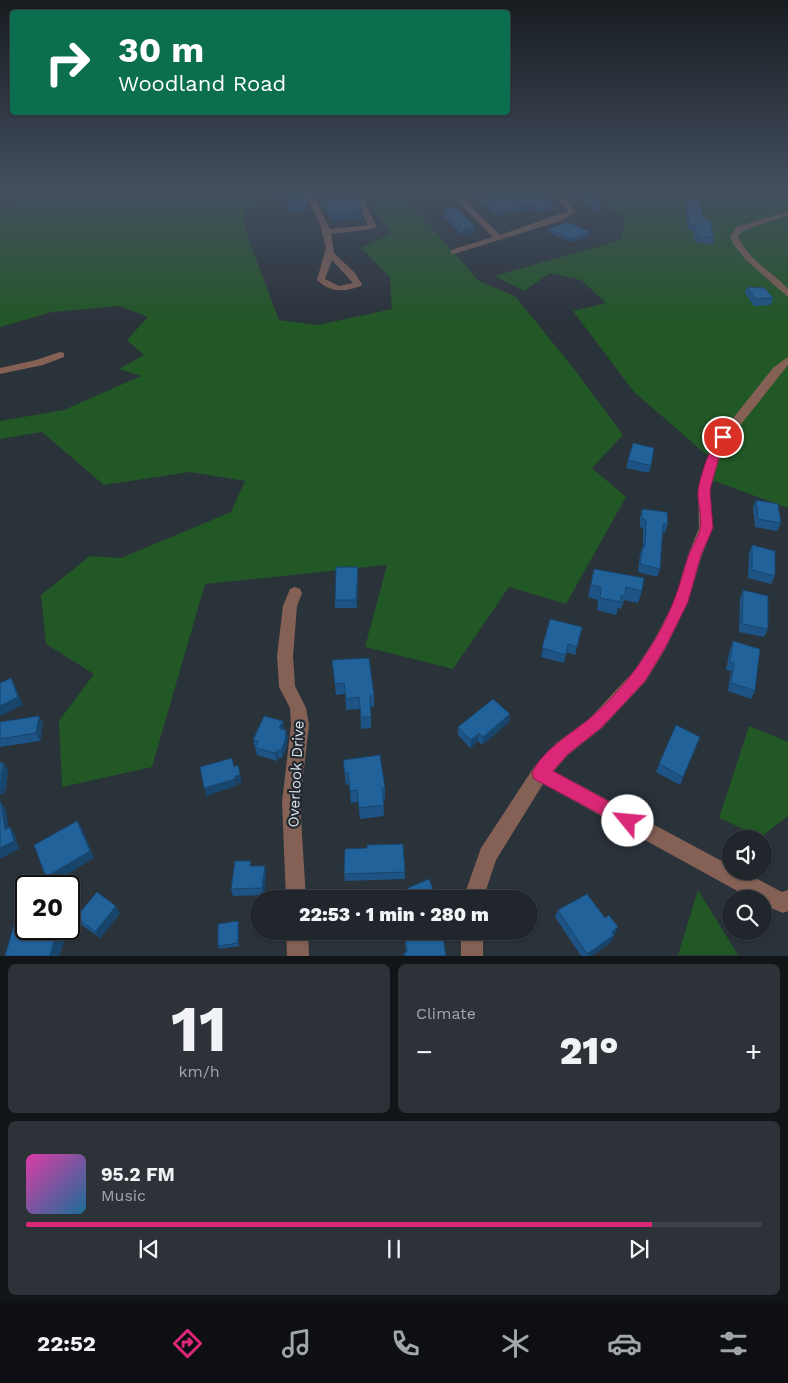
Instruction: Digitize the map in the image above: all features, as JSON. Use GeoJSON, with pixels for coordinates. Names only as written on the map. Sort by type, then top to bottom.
{"type":"FeatureCollection","features":[{"type":"Feature","properties":{"kind":"street"},"geometry":{"type":"LineString","coordinates":[[327,235],[330,254],[321,271],[322,280],[332,288],[347,288],[358,284],[352,275],[330,254]]}},
{"type":"Feature","properties":{"kind":"street"},"geometry":{"type":"LineString","coordinates":[[454,252],[505,235]]}},
{"type":"Feature","properties":{"kind":"street"},"geometry":{"type":"LineString","coordinates":[[735,235],[735,240],[750,259],[778,282],[788,294]]}},
{"type":"Feature","properties":{"kind":"street"},"geometry":{"type":"LineString","coordinates":[[0,371],[39,363],[60,355]]}},
{"type":"Feature","properties":{"kind":"street"},"geometry":{"type":"LineString","coordinates":[[476,890],[488,855],[540,773],[562,749],[596,723],[640,676],[660,644],[681,602],[695,555],[706,528],[704,490],[717,446],[777,370],[788,360]]}},
{"type":"Feature","properties":{"kind":"street","name":"Overlook Drive"},"geometry":{"type":"LineString","coordinates":[[295,593],[290,606],[285,656],[287,687],[298,708],[300,725],[291,802],[296,890]]}},
{"type":"Feature","properties":{"kind":"street"},"geometry":{"type":"LineString","coordinates":[[540,773],[786,905]]}},
{"type":"Feature","properties":{"kind":"street"},"geometry":{"type":"LineString","coordinates":[[297,940],[298,956]]}},
{"type":"Feature","properties":{"kind":"street"},"geometry":{"type":"LineString","coordinates":[[472,940],[472,956]]}},
{"type":"Feature","properties":{"kind":"green space"},"geometry":{"type":"Polygon","coordinates":[[[0,235],[247,235],[279,320],[318,325],[392,309],[390,277],[361,248],[389,235],[438,235],[479,281],[515,296],[578,374],[623,435],[592,468],[626,497],[566,604],[509,587],[453,669],[365,647],[387,565],[205,584],[152,767],[62,787],[59,721],[94,674],[46,644],[41,595],[90,556],[121,558],[231,512],[245,481],[190,472],[104,485],[42,432],[0,439],[0,421],[64,410],[141,376],[119,369],[144,355],[127,340],[148,317],[120,306],[52,312],[0,327],[0,235]]]}},
{"type":"Feature","properties":{"kind":"green space"},"geometry":{"type":"Polygon","coordinates":[[[622,235],[788,235],[788,508],[703,477],[709,457],[634,392],[573,311],[606,303],[581,280],[550,273],[524,291],[495,276],[621,240],[622,235]]]}},
{"type":"Feature","properties":{"kind":"green space"},"geometry":{"type":"Polygon","coordinates":[[[749,726],[788,742],[788,816],[770,830],[746,830],[719,818],[749,726]]]}},
{"type":"Feature","properties":{"kind":"green space"},"geometry":{"type":"Polygon","coordinates":[[[698,890],[722,929],[722,940],[729,940],[738,955],[678,955],[698,890]]]}},
{"type":"Feature","properties":{"kind":"building"},"geometry":{"type":"Polygon","coordinates":[[[561,235],[583,235],[572,239],[561,235]]]}},
{"type":"Feature","properties":{"kind":"building"},"geometry":{"type":"Polygon","coordinates":[[[697,235],[713,235],[714,238],[697,237],[697,235]]]}},
{"type":"Feature","properties":{"kind":"building"},"geometry":{"type":"Polygon","coordinates":[[[747,287],[765,288],[773,298],[756,299],[747,287]]]}},
{"type":"Feature","properties":{"kind":"building"},"geometry":{"type":"Polygon","coordinates":[[[633,443],[654,448],[651,466],[628,460],[633,443]]]}},
{"type":"Feature","properties":{"kind":"building"},"geometry":{"type":"Polygon","coordinates":[[[756,500],[778,504],[781,523],[758,519],[756,500]]]}},
{"type":"Feature","properties":{"kind":"building"},"geometry":{"type":"Polygon","coordinates":[[[642,509],[667,512],[668,524],[663,524],[660,569],[640,564],[643,546],[645,547],[646,520],[642,519],[642,509]]]}},
{"type":"Feature","properties":{"kind":"building"},"geometry":{"type":"Polygon","coordinates":[[[752,545],[775,551],[775,576],[752,570],[752,545]]]}},
{"type":"Feature","properties":{"kind":"building"},"geometry":{"type":"Polygon","coordinates":[[[336,567],[358,567],[356,600],[335,600],[336,567]]]}},
{"type":"Feature","properties":{"kind":"building"},"geometry":{"type":"Polygon","coordinates":[[[594,569],[644,578],[642,591],[626,587],[625,596],[621,596],[620,602],[600,598],[601,587],[591,585],[594,569]]]}},
{"type":"Feature","properties":{"kind":"building"},"geometry":{"type":"Polygon","coordinates":[[[743,590],[768,596],[768,629],[742,624],[743,590]]]}},
{"type":"Feature","properties":{"kind":"building"},"geometry":{"type":"Polygon","coordinates":[[[550,619],[582,627],[577,647],[568,644],[566,655],[542,648],[550,619]]]}},
{"type":"Feature","properties":{"kind":"building"},"geometry":{"type":"Polygon","coordinates":[[[733,641],[760,649],[755,691],[731,683],[734,663],[730,662],[733,641]]]}},
{"type":"Feature","properties":{"kind":"building"},"geometry":{"type":"Polygon","coordinates":[[[369,658],[374,696],[370,696],[371,717],[361,717],[359,697],[346,699],[344,683],[335,684],[332,660],[369,658]]]}},
{"type":"Feature","properties":{"kind":"building"},"geometry":{"type":"Polygon","coordinates":[[[11,678],[18,697],[0,706],[0,683],[11,678]]]}},
{"type":"Feature","properties":{"kind":"building"},"geometry":{"type":"Polygon","coordinates":[[[493,699],[510,714],[483,737],[479,733],[471,740],[458,727],[493,699]]]}},
{"type":"Feature","properties":{"kind":"building"},"geometry":{"type":"Polygon","coordinates":[[[39,716],[36,733],[0,739],[0,722],[39,716]]]}},
{"type":"Feature","properties":{"kind":"building"},"geometry":{"type":"Polygon","coordinates":[[[264,716],[283,721],[279,728],[286,730],[285,741],[281,751],[277,750],[275,753],[255,748],[258,741],[253,740],[264,716]]]}},
{"type":"Feature","properties":{"kind":"building"},"geometry":{"type":"Polygon","coordinates":[[[676,725],[700,737],[683,777],[659,764],[676,725]]]}},
{"type":"Feature","properties":{"kind":"building"},"geometry":{"type":"Polygon","coordinates":[[[380,755],[385,788],[382,788],[384,805],[359,808],[357,790],[350,791],[348,772],[345,773],[343,760],[380,755]]]}},
{"type":"Feature","properties":{"kind":"building"},"geometry":{"type":"Polygon","coordinates":[[[232,758],[234,767],[238,765],[240,775],[235,776],[235,779],[204,788],[200,767],[232,758]]]}},
{"type":"Feature","properties":{"kind":"building"},"geometry":{"type":"Polygon","coordinates":[[[3,762],[1,783],[0,783],[0,763],[3,762]]]}},
{"type":"Feature","properties":{"kind":"building"},"geometry":{"type":"Polygon","coordinates":[[[0,802],[5,830],[10,827],[14,841],[0,848],[0,802]]]}},
{"type":"Feature","properties":{"kind":"building"},"geometry":{"type":"Polygon","coordinates":[[[77,821],[90,851],[49,875],[45,875],[34,845],[77,821]]]}},
{"type":"Feature","properties":{"kind":"building"},"geometry":{"type":"Polygon","coordinates":[[[403,844],[405,872],[344,874],[345,849],[367,848],[367,845],[403,844]]]}},
{"type":"Feature","properties":{"kind":"building"},"geometry":{"type":"Polygon","coordinates":[[[235,861],[251,861],[250,866],[265,866],[262,888],[231,889],[235,861]]]}},
{"type":"Feature","properties":{"kind":"building"},"geometry":{"type":"Polygon","coordinates":[[[429,879],[433,890],[409,890],[408,888],[429,879]]]}},
{"type":"Feature","properties":{"kind":"building"},"geometry":{"type":"Polygon","coordinates":[[[97,892],[116,906],[95,932],[80,920],[80,912],[97,892]]]}},
{"type":"Feature","properties":{"kind":"building"},"geometry":{"type":"Polygon","coordinates":[[[587,894],[605,918],[609,915],[618,927],[612,932],[614,935],[587,954],[558,910],[587,894]]]}},
{"type":"Feature","properties":{"kind":"building"},"geometry":{"type":"Polygon","coordinates":[[[15,921],[15,940],[54,940],[50,956],[5,956],[15,921]]]}},
{"type":"Feature","properties":{"kind":"building"},"geometry":{"type":"Polygon","coordinates":[[[238,921],[238,943],[218,946],[218,924],[238,921]]]}},
{"type":"Feature","properties":{"kind":"building"},"geometry":{"type":"Polygon","coordinates":[[[406,940],[443,940],[446,956],[404,956],[404,953],[407,952],[406,940]]]}},
{"type":"Feature","properties":{"kind":"route"},"geometry":{"type":"LineString","coordinates":[[628,821],[540,773],[562,749],[596,723],[629,688],[640,676],[660,644],[681,602],[695,555],[706,528],[704,490],[717,446],[723,437]]}}]}
